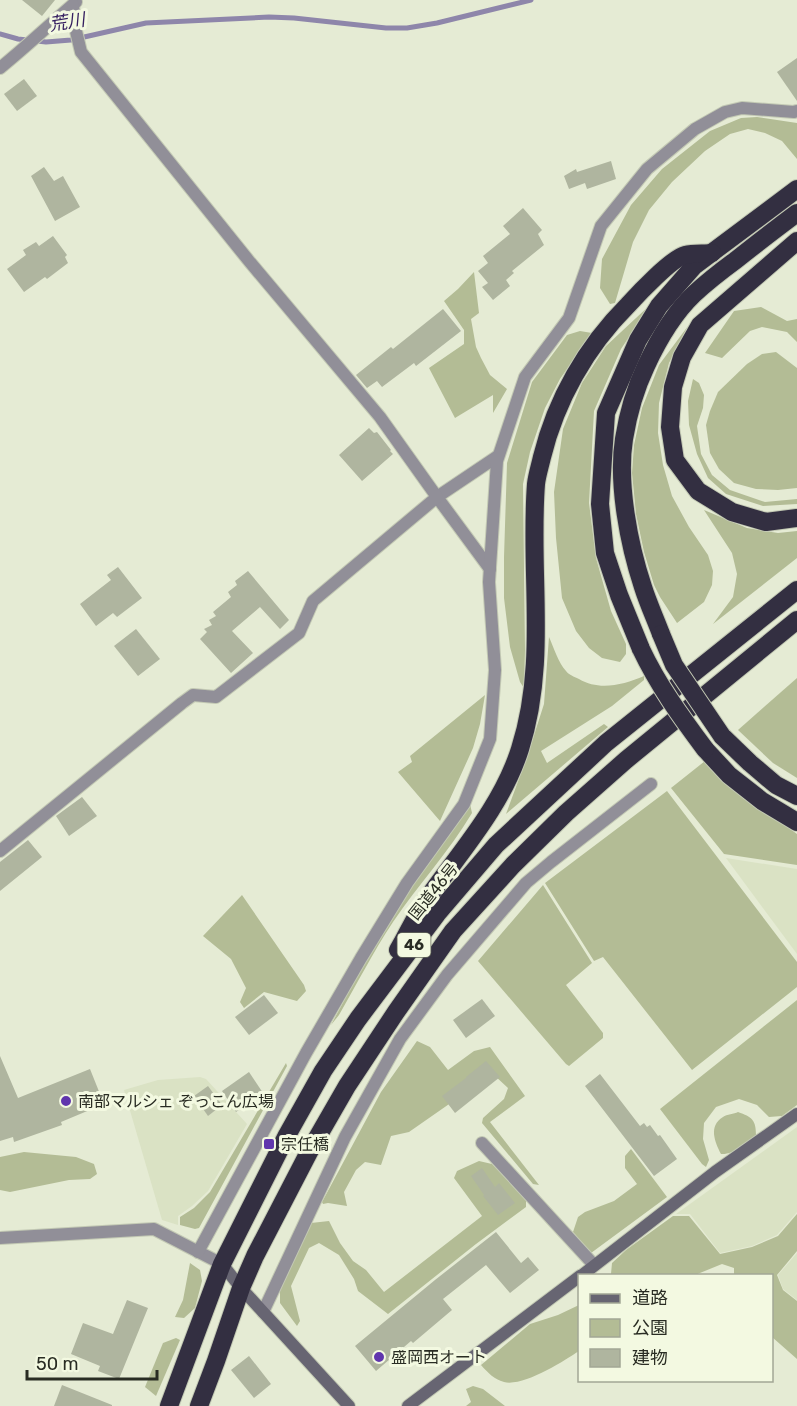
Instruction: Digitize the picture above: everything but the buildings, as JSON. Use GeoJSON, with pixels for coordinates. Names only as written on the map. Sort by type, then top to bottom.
{"type":"FeatureCollection","features":[{"type":"Feature","properties":{"kind":"highway"},"geometry":{"type":"LineString","coordinates":[[752,223],[762,200],[797,174]]}},
{"type":"Feature","properties":{"kind":"highway"},"geometry":{"type":"LineString","coordinates":[[797,189],[694,266],[659,306],[638,340],[606,413],[600,504],[605,553],[619,595],[650,669],[705,749],[729,775],[762,801],[797,822]]}},
{"type":"Feature","properties":{"kind":"highway"},"geometry":{"type":"LineString","coordinates":[[797,213],[692,295],[669,324],[655,346],[640,379],[629,414],[622,473],[625,510],[642,586],[674,665],[722,735],[776,785],[797,796]]}},
{"type":"Feature","properties":{"kind":"highway"},"geometry":{"type":"LineString","coordinates":[[720,272],[797,227]]}},
{"type":"Feature","properties":{"kind":"highway"},"geometry":{"type":"LineString","coordinates":[[740,290],[797,227]]}},
{"type":"Feature","properties":{"kind":"highway"},"geometry":{"type":"LineString","coordinates":[[797,241],[700,325],[682,357],[673,387],[670,427],[675,460],[698,491],[732,512],[766,522],[797,518]]}},
{"type":"Feature","properties":{"kind":"highway"},"geometry":{"type":"LineString","coordinates":[[358,1019],[426,901],[476,833],[494,804],[505,785],[520,749],[530,706],[536,664],[536,481],[545,446],[569,385],[590,350],[619,314],[655,278],[683,255],[712,253]]}},
{"type":"Feature","properties":{"kind":"highway","name":"国道46号"},"geometry":{"type":"LineString","coordinates":[[169,1406],[222,1264],[286,1137],[323,1071],[358,1019],[437,914],[496,845],[606,743],[797,590]]}},
{"type":"Feature","properties":{"kind":"highway","name":"46"},"geometry":{"type":"LineString","coordinates":[[199,1406],[241,1288],[309,1152],[347,1086],[453,932],[513,865],[566,813],[626,760],[788,632],[797,620]]}},
{"type":"Feature","properties":{"kind":"street"},"geometry":{"type":"LineString","coordinates":[[76,3],[75,27],[81,52],[241,252],[380,417],[490,569]]}},
{"type":"Feature","properties":{"kind":"street"},"geometry":{"type":"LineString","coordinates":[[0,68],[76,3]]}},
{"type":"Feature","properties":{"kind":"street"},"geometry":{"type":"LineString","coordinates":[[198,1252],[306,1053],[361,958],[407,883],[464,804],[490,739],[495,670],[489,582],[498,456],[525,377],[569,318],[602,226],[647,169],[695,129],[725,112],[742,108],[797,111]]}},
{"type":"Feature","properties":{"kind":"street"},"geometry":{"type":"LineString","coordinates":[[0,851],[182,703],[193,695],[216,697],[299,633],[313,601],[437,497],[498,456]]}},
{"type":"Feature","properties":{"kind":"street"},"geometry":{"type":"LineString","coordinates":[[263,1312],[345,1137],[400,1040],[440,984],[526,884],[651,784]]}},
{"type":"Feature","properties":{"kind":"street"},"geometry":{"type":"LineString","coordinates":[[583,1274],[715,1172],[797,1114]]}},
{"type":"Feature","properties":{"kind":"street"},"geometry":{"type":"LineString","coordinates":[[482,1143],[594,1265]]}},
{"type":"Feature","properties":{"kind":"street"},"geometry":{"type":"LineString","coordinates":[[0,1238],[154,1229],[222,1264],[241,1288],[349,1406]]}},
{"type":"Feature","properties":{"kind":"street"},"geometry":{"type":"LineString","coordinates":[[408,1406],[578,1278]]}},
{"type":"Feature","properties":{"kind":"shaded area"},"geometry":{"type":"Polygon","coordinates":[[[726,858],[797,869],[797,954],[726,858]]]}},
{"type":"Feature","properties":{"kind":"shaded area"},"geometry":{"type":"Polygon","coordinates":[[[200,1077],[206,1079],[247,1124],[208,1191],[178,1216],[178,1225],[162,1220],[124,1090],[158,1080],[200,1077]]]}},
{"type":"Feature","properties":{"kind":"shaded area"},"geometry":{"type":"Polygon","coordinates":[[[797,1127],[797,1212],[777,1235],[752,1246],[720,1253],[690,1214],[676,1214],[797,1127]]]}},
{"type":"Feature","properties":{"kind":"shaded area"},"geometry":{"type":"Polygon","coordinates":[[[797,1253],[797,1300],[783,1289],[778,1275],[797,1253]]]}},
{"type":"Feature","properties":{"kind":"green space"},"geometry":{"type":"Polygon","coordinates":[[[757,117],[797,123],[797,159],[782,141],[765,133],[748,129],[730,134],[705,151],[672,182],[649,210],[633,242],[615,303],[610,304],[600,288],[602,259],[631,205],[662,169],[710,131],[741,118],[757,117]]]}},
{"type":"Feature","properties":{"kind":"green space"},"geometry":{"type":"Polygon","coordinates":[[[474,272],[479,313],[471,319],[476,347],[490,375],[507,389],[493,413],[493,395],[455,418],[429,368],[464,344],[464,330],[444,301],[474,272]]]}},
{"type":"Feature","properties":{"kind":"green space"},"geometry":{"type":"Polygon","coordinates":[[[651,304],[621,349],[594,411],[589,503],[596,558],[611,611],[626,644],[626,654],[620,662],[602,658],[589,648],[576,631],[562,598],[554,492],[563,429],[582,383],[606,346],[651,304]]]}},
{"type":"Feature","properties":{"kind":"green space"},"geometry":{"type":"Polygon","coordinates":[[[761,307],[787,321],[797,319],[797,342],[787,332],[762,327],[750,331],[722,358],[705,353],[734,311],[761,307]]]}},
{"type":"Feature","properties":{"kind":"green space"},"geometry":{"type":"Polygon","coordinates":[[[688,326],[669,363],[659,403],[658,433],[663,465],[672,496],[708,555],[713,571],[712,585],[704,602],[677,623],[654,585],[644,552],[636,514],[632,473],[634,445],[642,408],[659,365],[688,326]]]}},
{"type":"Feature","properties":{"kind":"green space"},"geometry":{"type":"Polygon","coordinates":[[[580,331],[592,333],[560,379],[545,408],[530,452],[523,484],[524,688],[520,682],[510,647],[504,598],[507,463],[532,382],[567,335],[580,331]]]}},
{"type":"Feature","properties":{"kind":"green space"},"geometry":{"type":"Polygon","coordinates":[[[776,352],[797,368],[797,488],[756,489],[734,483],[719,469],[710,453],[706,425],[718,392],[747,364],[762,354],[776,352]]]}},
{"type":"Feature","properties":{"kind":"green space"},"geometry":{"type":"Polygon","coordinates":[[[693,379],[699,383],[704,395],[703,408],[697,426],[701,454],[712,475],[730,490],[765,502],[797,499],[797,504],[763,506],[726,494],[708,478],[697,454],[689,425],[688,401],[693,379]]]}},
{"type":"Feature","properties":{"kind":"green space"},"geometry":{"type":"Polygon","coordinates":[[[704,510],[747,528],[778,533],[797,531],[797,558],[713,624],[733,597],[737,574],[732,553],[704,510]]]}},
{"type":"Feature","properties":{"kind":"green space"},"geometry":{"type":"Polygon","coordinates":[[[549,637],[566,671],[587,683],[603,686],[628,682],[644,676],[644,680],[612,706],[541,751],[547,763],[604,724],[608,727],[506,814],[544,704],[549,637]]]}},
{"type":"Feature","properties":{"kind":"green space"},"geometry":{"type":"Polygon","coordinates":[[[797,678],[797,778],[773,763],[738,730],[797,678]]]}},
{"type":"Feature","properties":{"kind":"green space"},"geometry":{"type":"Polygon","coordinates":[[[485,695],[473,748],[440,821],[398,772],[412,762],[410,756],[485,695]]]}},
{"type":"Feature","properties":{"kind":"green space"},"geometry":{"type":"Polygon","coordinates":[[[705,761],[724,781],[797,834],[797,865],[724,854],[671,788],[705,761]]]}},
{"type":"Feature","properties":{"kind":"green space"},"geometry":{"type":"Polygon","coordinates":[[[667,791],[797,962],[797,987],[692,1070],[603,957],[594,961],[545,883],[667,791]]]}},
{"type":"Feature","properties":{"kind":"green space"},"geometry":{"type":"Polygon","coordinates":[[[470,804],[472,813],[393,922],[331,1025],[364,963],[409,889],[470,804]]]}},
{"type":"Feature","properties":{"kind":"green space"},"geometry":{"type":"Polygon","coordinates":[[[543,885],[592,963],[566,985],[603,1033],[603,1038],[569,1066],[478,961],[543,885]]]}},
{"type":"Feature","properties":{"kind":"green space"},"geometry":{"type":"Polygon","coordinates":[[[242,895],[304,985],[306,991],[297,1001],[264,992],[244,1008],[240,1002],[246,988],[231,959],[203,936],[242,895]]]}},
{"type":"Feature","properties":{"kind":"green space"},"geometry":{"type":"Polygon","coordinates":[[[797,1000],[797,1105],[782,1116],[769,1117],[757,1105],[739,1099],[716,1107],[704,1123],[703,1139],[709,1160],[706,1167],[660,1109],[797,1000]]]}},
{"type":"Feature","properties":{"kind":"green space"},"geometry":{"type":"Polygon","coordinates":[[[417,1041],[430,1047],[448,1070],[474,1051],[490,1047],[525,1096],[490,1122],[539,1185],[533,1184],[482,1123],[483,1118],[504,1099],[508,1088],[494,1075],[409,1132],[391,1136],[381,1165],[365,1162],[356,1170],[344,1192],[347,1206],[323,1204],[322,1202],[381,1092],[417,1041]]]}},
{"type":"Feature","properties":{"kind":"green space"},"geometry":{"type":"Polygon","coordinates":[[[286,1063],[287,1066],[199,1228],[180,1225],[180,1217],[194,1208],[210,1192],[286,1063]]]}},
{"type":"Feature","properties":{"kind":"green space"},"geometry":{"type":"Polygon","coordinates":[[[738,1112],[752,1120],[756,1135],[735,1151],[721,1154],[714,1129],[718,1121],[725,1116],[738,1112]]]}},
{"type":"Feature","properties":{"kind":"green space"},"geometry":{"type":"Polygon","coordinates":[[[631,1149],[667,1197],[591,1253],[573,1232],[578,1217],[614,1201],[637,1184],[625,1168],[625,1156],[631,1149]]]}},
{"type":"Feature","properties":{"kind":"green space"},"geometry":{"type":"Polygon","coordinates":[[[24,1152],[76,1157],[94,1164],[97,1174],[90,1179],[69,1180],[10,1192],[0,1190],[0,1157],[24,1152]]]}},
{"type":"Feature","properties":{"kind":"green space"},"geometry":{"type":"Polygon","coordinates":[[[479,1161],[492,1164],[526,1200],[526,1207],[388,1314],[358,1291],[354,1279],[339,1255],[319,1243],[309,1248],[291,1286],[300,1321],[297,1326],[280,1303],[280,1291],[311,1223],[329,1221],[340,1243],[353,1261],[366,1270],[384,1292],[482,1216],[454,1178],[457,1171],[479,1161]]]}},
{"type":"Feature","properties":{"kind":"green space"},"geometry":{"type":"Polygon","coordinates":[[[797,1214],[797,1251],[777,1275],[783,1290],[797,1301],[797,1359],[773,1338],[773,1274],[734,1274],[734,1268],[722,1264],[697,1274],[611,1274],[612,1263],[673,1216],[689,1216],[720,1254],[752,1247],[778,1236],[797,1214]]]}},
{"type":"Feature","properties":{"kind":"green space"},"geometry":{"type":"Polygon","coordinates":[[[190,1263],[200,1270],[202,1281],[195,1308],[184,1318],[175,1317],[183,1300],[190,1263]]]}},
{"type":"Feature","properties":{"kind":"green space"},"geometry":{"type":"Polygon","coordinates":[[[578,1305],[578,1352],[564,1361],[532,1377],[512,1383],[497,1379],[481,1365],[530,1324],[578,1305]]]}},
{"type":"Feature","properties":{"kind":"green space"},"geometry":{"type":"Polygon","coordinates":[[[176,1338],[180,1340],[156,1396],[145,1387],[163,1343],[176,1338]]]}},
{"type":"Feature","properties":{"kind":"green space"},"geometry":{"type":"Polygon","coordinates":[[[473,1386],[483,1389],[505,1406],[466,1406],[471,1402],[466,1389],[473,1386]]]}},
{"type":"Feature","properties":{"kind":"waterway","name":"荒川"},"geometry":{"type":"LineString","coordinates":[[0,34],[18,39],[46,42],[71,40],[146,23],[269,17],[407,28],[531,0]]}},
{"type":"Feature","properties":{"kind":"place","name":"南部マルシェ ぞっこん広場"},"geometry":{"type":"Point","coordinates":[66,1101]}},
{"type":"Feature","properties":{"kind":"place","name":"宗任橋"},"geometry":{"type":"Point","coordinates":[269,1144]}},
{"type":"Feature","properties":{"kind":"place","name":"盛岡西オート"},"geometry":{"type":"Point","coordinates":[379,1357]}}]}
